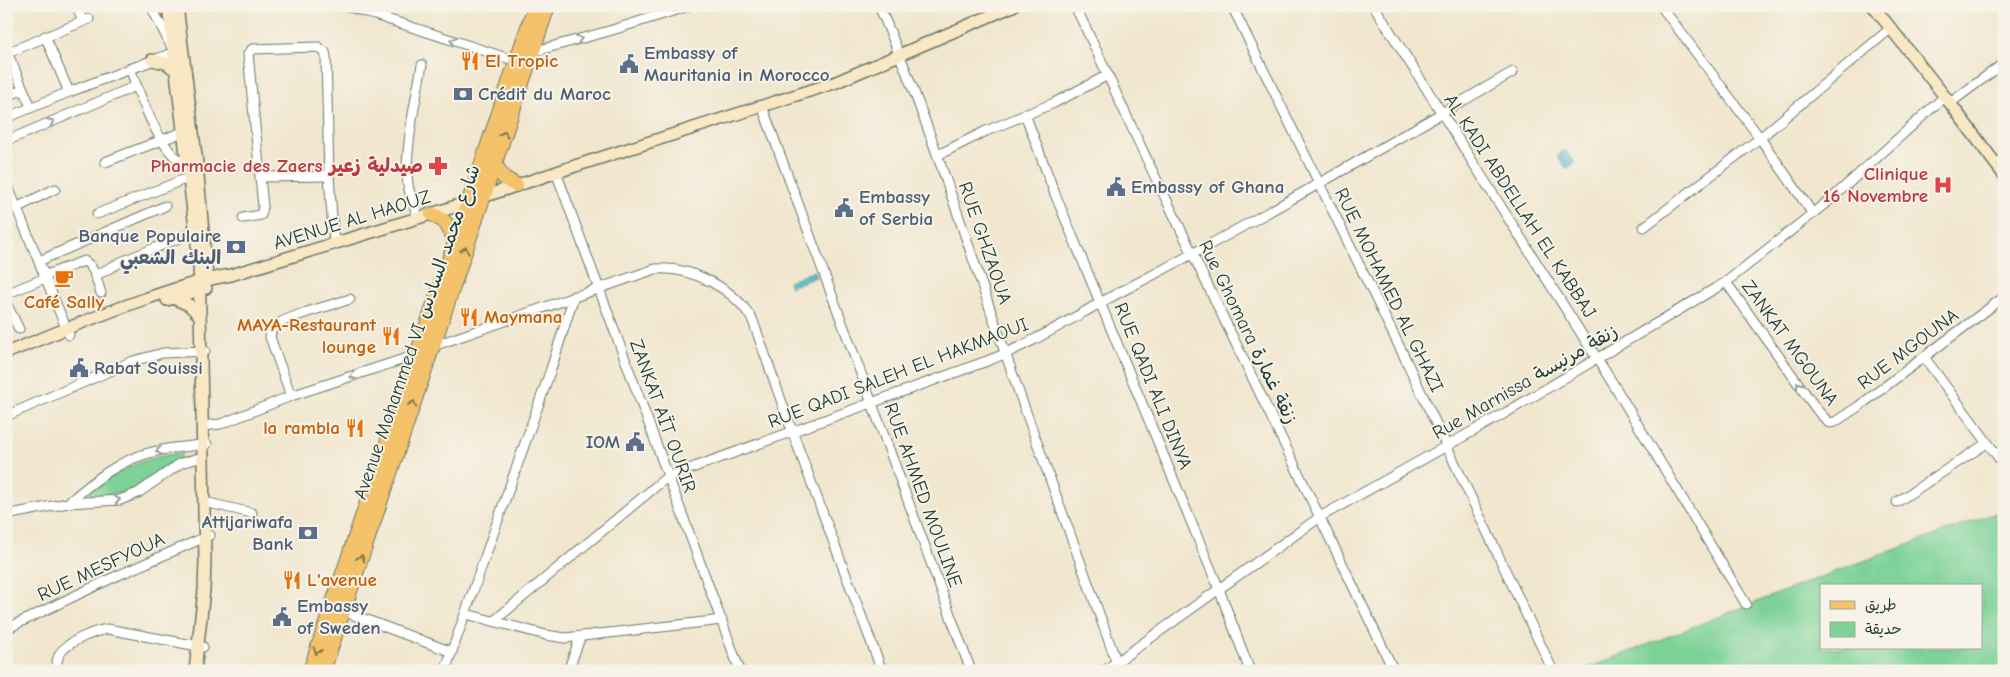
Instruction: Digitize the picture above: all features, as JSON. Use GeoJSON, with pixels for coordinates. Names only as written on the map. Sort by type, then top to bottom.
{"type":"FeatureCollection","features":[{"type":"Feature","properties":{"kind":"main road"},"geometry":{"type":"LineString","coordinates":[[168,6],[179,51],[177,71],[189,130]]}},
{"type":"Feature","properties":{"kind":"main road"},"geometry":{"type":"LineString","coordinates":[[177,6],[179,51],[192,164],[207,260],[200,316],[203,351]]}},
{"type":"Feature","properties":{"kind":"main road","name":"Avenue Mohammed VI شارع محمد السادس"},"geometry":{"type":"LineString","coordinates":[[310,671],[535,6]]}},
{"type":"Feature","properties":{"kind":"main road","name":"Avenue Mohammed VI شارع محمد السادس"},"geometry":{"type":"LineString","coordinates":[[323,671],[548,6]]}},
{"type":"Feature","properties":{"kind":"main road","name":"AVENUE AL HAOUZ"},"geometry":{"type":"LineString","coordinates":[[6,361],[113,311],[432,214],[848,77],[1013,6]]}},
{"type":"Feature","properties":{"kind":"main road"},"geometry":{"type":"LineString","coordinates":[[1873,6],[2004,175]]}},
{"type":"Feature","properties":{"kind":"main road"},"geometry":{"type":"LineString","coordinates":[[152,60],[166,63],[177,71]]}},
{"type":"Feature","properties":{"kind":"main road"},"geometry":{"type":"LineString","coordinates":[[494,163],[504,178],[516,185]]}},
{"type":"Feature","properties":{"kind":"main road"},"geometry":{"type":"LineString","coordinates":[[192,164],[190,178],[203,284],[209,591],[201,646],[195,671]]}},
{"type":"Feature","properties":{"kind":"main road"},"geometry":{"type":"LineString","coordinates":[[432,214],[445,222],[455,239]]}},
{"type":"Feature","properties":{"kind":"main road","name":"AVENUE AL HAOUZ"},"geometry":{"type":"LineString","coordinates":[[6,353],[172,298],[203,284]]}},
{"type":"Feature","properties":{"kind":"main road"},"geometry":{"type":"LineString","coordinates":[[172,298],[189,305],[200,316]]}},
{"type":"Feature","properties":{"kind":"main road"},"geometry":{"type":"LineString","coordinates":[[205,445],[203,457],[207,502]]}},
{"type":"Feature","properties":{"kind":"main road"},"geometry":{"type":"LineString","coordinates":[[200,671],[201,646]]}},
{"type":"Feature","properties":{"kind":"street"},"geometry":{"type":"LineString","coordinates":[[31,107],[7,51],[86,20],[76,6]]}},
{"type":"Feature","properties":{"kind":"street"},"geometry":{"type":"LineString","coordinates":[[6,118],[130,68],[179,51],[151,6]]}},
{"type":"Feature","properties":{"kind":"street"},"geometry":{"type":"LineString","coordinates":[[347,6],[516,61]]}},
{"type":"Feature","properties":{"kind":"street"},"geometry":{"type":"LineString","coordinates":[[532,52],[689,6]]}},
{"type":"Feature","properties":{"kind":"street","name":"RUE GHZAOUA"},"geometry":{"type":"LineString","coordinates":[[880,6],[901,55],[938,155],[1005,354],[1116,661]]}},
{"type":"Feature","properties":{"kind":"street","name":"Rue Ghomara زنقة غمارة"},"geometry":{"type":"LineString","coordinates":[[1075,6],[1166,200],[1194,254],[1394,671]]}},
{"type":"Feature","properties":{"kind":"street","name":"RUE MOHAMED AL GHAZI"},"geometry":{"type":"LineString","coordinates":[[1232,6],[1447,446],[1553,671]]}},
{"type":"Feature","properties":{"kind":"street","name":"AL KADI ABDELLAH EL KABBAJ"},"geometry":{"type":"LineString","coordinates":[[1374,6],[1440,113],[1598,359],[1746,604]]}},
{"type":"Feature","properties":{"kind":"street"},"geometry":{"type":"LineString","coordinates":[[1661,6],[1760,138],[1813,214]]}},
{"type":"Feature","properties":{"kind":"street"},"geometry":{"type":"LineString","coordinates":[[1644,227],[1760,138],[1890,29]]}},
{"type":"Feature","properties":{"kind":"street"},"geometry":{"type":"LineString","coordinates":[[45,36],[69,92]]}},
{"type":"Feature","properties":{"kind":"street"},"geometry":{"type":"LineString","coordinates":[[243,218],[258,216],[263,211],[248,54],[252,49],[318,47],[325,52],[326,57],[329,176],[334,244]]}},
{"type":"Feature","properties":{"kind":"street","name":"Rue Marnissa زنقة مرنيسة"},"geometry":{"type":"LineString","coordinates":[[1104,671],[1320,517],[1598,359],[1726,282],[1813,214],[1947,100],[2004,63]]}},
{"type":"Feature","properties":{"kind":"street"},"geometry":{"type":"LineString","coordinates":[[418,218],[408,186],[408,174],[409,153],[422,65]]}},
{"type":"Feature","properties":{"kind":"street"},"geometry":{"type":"LineString","coordinates":[[130,68],[136,86],[168,151],[178,160],[192,164]]}},
{"type":"Feature","properties":{"kind":"street","name":"RUE QADI SALEH EL HAKMAOUI"},"geometry":{"type":"LineString","coordinates":[[494,620],[667,477],[1005,354],[1194,254],[1513,72]]}},
{"type":"Feature","properties":{"kind":"street"},"geometry":{"type":"LineString","coordinates":[[938,155],[1025,114],[1054,103],[1108,75]]}},
{"type":"Feature","properties":{"kind":"street"},"geometry":{"type":"LineString","coordinates":[[6,141],[136,86]]}},
{"type":"Feature","properties":{"kind":"street"},"geometry":{"type":"LineString","coordinates":[[6,97],[23,90]]}},
{"type":"Feature","properties":{"kind":"street","name":"RUE AHMED MOULINE"},"geometry":{"type":"LineString","coordinates":[[762,106],[971,671]]}},
{"type":"Feature","properties":{"kind":"street","name":"RUE QADI ALI DINYA"},"geometry":{"type":"LineString","coordinates":[[1025,114],[1038,152],[1219,589],[1250,671]]}},
{"type":"Feature","properties":{"kind":"street"},"geometry":{"type":"LineString","coordinates":[[105,162],[189,130]]}},
{"type":"Feature","properties":{"kind":"street","name":"ZANKAT AÏT OURIR"},"geometry":{"type":"LineString","coordinates":[[556,172],[740,671]]}},
{"type":"Feature","properties":{"kind":"street"},"geometry":{"type":"LineString","coordinates":[[260,177],[329,176]]}},
{"type":"Feature","properties":{"kind":"street"},"geometry":{"type":"LineString","coordinates":[[97,214],[190,178]]}},
{"type":"Feature","properties":{"kind":"street"},"geometry":{"type":"LineString","coordinates":[[6,182],[13,205],[39,261],[68,332]]}},
{"type":"Feature","properties":{"kind":"street"},"geometry":{"type":"LineString","coordinates":[[13,205],[55,189]]}},
{"type":"Feature","properties":{"kind":"street"},"geometry":{"type":"LineString","coordinates":[[39,261],[165,206]]}},
{"type":"Feature","properties":{"kind":"street"},"geometry":{"type":"LineString","coordinates":[[95,276],[121,262],[196,231]]}},
{"type":"Feature","properties":{"kind":"street"},"geometry":{"type":"LineString","coordinates":[[6,294],[84,262],[89,263],[101,293]]}},
{"type":"Feature","properties":{"kind":"street"},"geometry":{"type":"LineString","coordinates":[[433,346],[641,272],[664,268],[686,273],[723,289],[747,310],[753,321],[882,671]]}},
{"type":"Feature","properties":{"kind":"street","name":"ZANKAT MGOUNA"},"geometry":{"type":"LineString","coordinates":[[1726,282],[1817,410],[1829,423]]}},
{"type":"Feature","properties":{"kind":"street"},"geometry":{"type":"LineString","coordinates":[[445,671],[574,296]]}},
{"type":"Feature","properties":{"kind":"street","name":"RUE MGOUNA"},"geometry":{"type":"LineString","coordinates":[[1829,423],[1842,418],[2004,297]]}},
{"type":"Feature","properties":{"kind":"street"},"geometry":{"type":"LineString","coordinates":[[291,396],[270,337],[272,329],[276,325],[293,318],[350,299]]}},
{"type":"Feature","properties":{"kind":"street"},"geometry":{"type":"LineString","coordinates":[[6,303],[19,329]]}},
{"type":"Feature","properties":{"kind":"street"},"geometry":{"type":"LineString","coordinates":[[6,416],[133,361],[163,353],[203,351]]}},
{"type":"Feature","properties":{"kind":"street"},"geometry":{"type":"LineString","coordinates":[[205,426],[221,424],[291,396],[416,355]]}},
{"type":"Feature","properties":{"kind":"street"},"geometry":{"type":"LineString","coordinates":[[1924,357],[2004,465]]}},
{"type":"Feature","properties":{"kind":"street"},"geometry":{"type":"LineString","coordinates":[[1897,502],[1987,443]]}},
{"type":"Feature","properties":{"kind":"street"},"geometry":{"type":"LineString","coordinates":[[68,503],[112,468],[132,458],[156,451],[205,445]]}},
{"type":"Feature","properties":{"kind":"street"},"geometry":{"type":"LineString","coordinates":[[6,514],[68,503],[120,500],[138,493],[181,463],[203,457]]}},
{"type":"Feature","properties":{"kind":"street"},"geometry":{"type":"LineString","coordinates":[[207,502],[252,513]]}},
{"type":"Feature","properties":{"kind":"street","name":"RUE MESFYOUA"},"geometry":{"type":"LineString","coordinates":[[6,629],[208,536]]}},
{"type":"Feature","properties":{"kind":"street"},"geometry":{"type":"LineString","coordinates":[[343,611],[452,652]]}},
{"type":"Feature","properties":{"kind":"street"},"geometry":{"type":"LineString","coordinates":[[466,614],[546,635],[565,638],[580,638],[722,620]]}},
{"type":"Feature","properties":{"kind":"street"},"geometry":{"type":"LineString","coordinates":[[55,671],[58,657],[68,646],[98,631],[108,629],[201,646]]}},
{"type":"Feature","properties":{"kind":"street"},"geometry":{"type":"LineString","coordinates":[[568,671],[580,638]]}},
{"type":"Feature","properties":{"kind":"green space"},"geometry":{"type":"Polygon","coordinates":[[[181,453],[181,460],[166,467],[133,490],[92,497],[89,491],[111,477],[143,461],[181,453]]]}},
{"type":"Feature","properties":{"kind":"green space"},"geometry":{"type":"Polygon","coordinates":[[[2004,510],[2004,671],[1580,671],[1828,574],[2004,510]]]}},
{"type":"Feature","properties":{"kind":"water"},"geometry":{"type":"Polygon","coordinates":[[[1565,150],[1575,163],[1567,169],[1557,156],[1565,150]]]}},
{"type":"Feature","properties":{"kind":"water"},"geometry":{"type":"Polygon","coordinates":[[[814,271],[816,277],[790,287],[788,282],[814,271]]]}},
{"type":"Feature","properties":{"kind":"place","name":"El Tropic"},"geometry":{"type":"Point","coordinates":[470,61]}},
{"type":"Feature","properties":{"kind":"place","name":"Embassy of Mauritania in Morocco"},"geometry":{"type":"Point","coordinates":[629,64]}},
{"type":"Feature","properties":{"kind":"place","name":"Crédit du Maroc"},"geometry":{"type":"Point","coordinates":[463,94]}},
{"type":"Feature","properties":{"kind":"place","name":"Pharmacie des Zaers صيدلية زعير"},"geometry":{"type":"Point","coordinates":[438,166]}},
{"type":"Feature","properties":{"kind":"place","name":"Clinique 16 Novembre"},"geometry":{"type":"Point","coordinates":[1943,185]}},
{"type":"Feature","properties":{"kind":"place","name":"Embassy of Ghana"},"geometry":{"type":"Point","coordinates":[1116,187]}},
{"type":"Feature","properties":{"kind":"place","name":"Embassy of Serbia"},"geometry":{"type":"Point","coordinates":[844,208]}},
{"type":"Feature","properties":{"kind":"place","name":"Banque Populaire البنك الشعبي"},"geometry":{"type":"Point","coordinates":[236,247]}},
{"type":"Feature","properties":{"kind":"place","name":"Café Sally"},"geometry":{"type":"Point","coordinates":[64,278]}},
{"type":"Feature","properties":{"kind":"place","name":"Maymana"},"geometry":{"type":"Point","coordinates":[469,317]}},
{"type":"Feature","properties":{"kind":"place","name":"MAYA-Restaurant lounge"},"geometry":{"type":"Point","coordinates":[391,336]}},
{"type":"Feature","properties":{"kind":"place","name":"Rabat Souissi"},"geometry":{"type":"Point","coordinates":[79,368]}},
{"type":"Feature","properties":{"kind":"place","name":"la rambla"},"geometry":{"type":"Point","coordinates":[355,428]}},
{"type":"Feature","properties":{"kind":"place","name":"IOM"},"geometry":{"type":"Point","coordinates":[635,442]}},
{"type":"Feature","properties":{"kind":"place","name":"Attijariwafa Bank"},"geometry":{"type":"Point","coordinates":[308,533]}},
{"type":"Feature","properties":{"kind":"place","name":"L'avenue"},"geometry":{"type":"Point","coordinates":[292,580]}},
{"type":"Feature","properties":{"kind":"place","name":"Embassy of Sweden"},"geometry":{"type":"Point","coordinates":[282,617]}}]}
